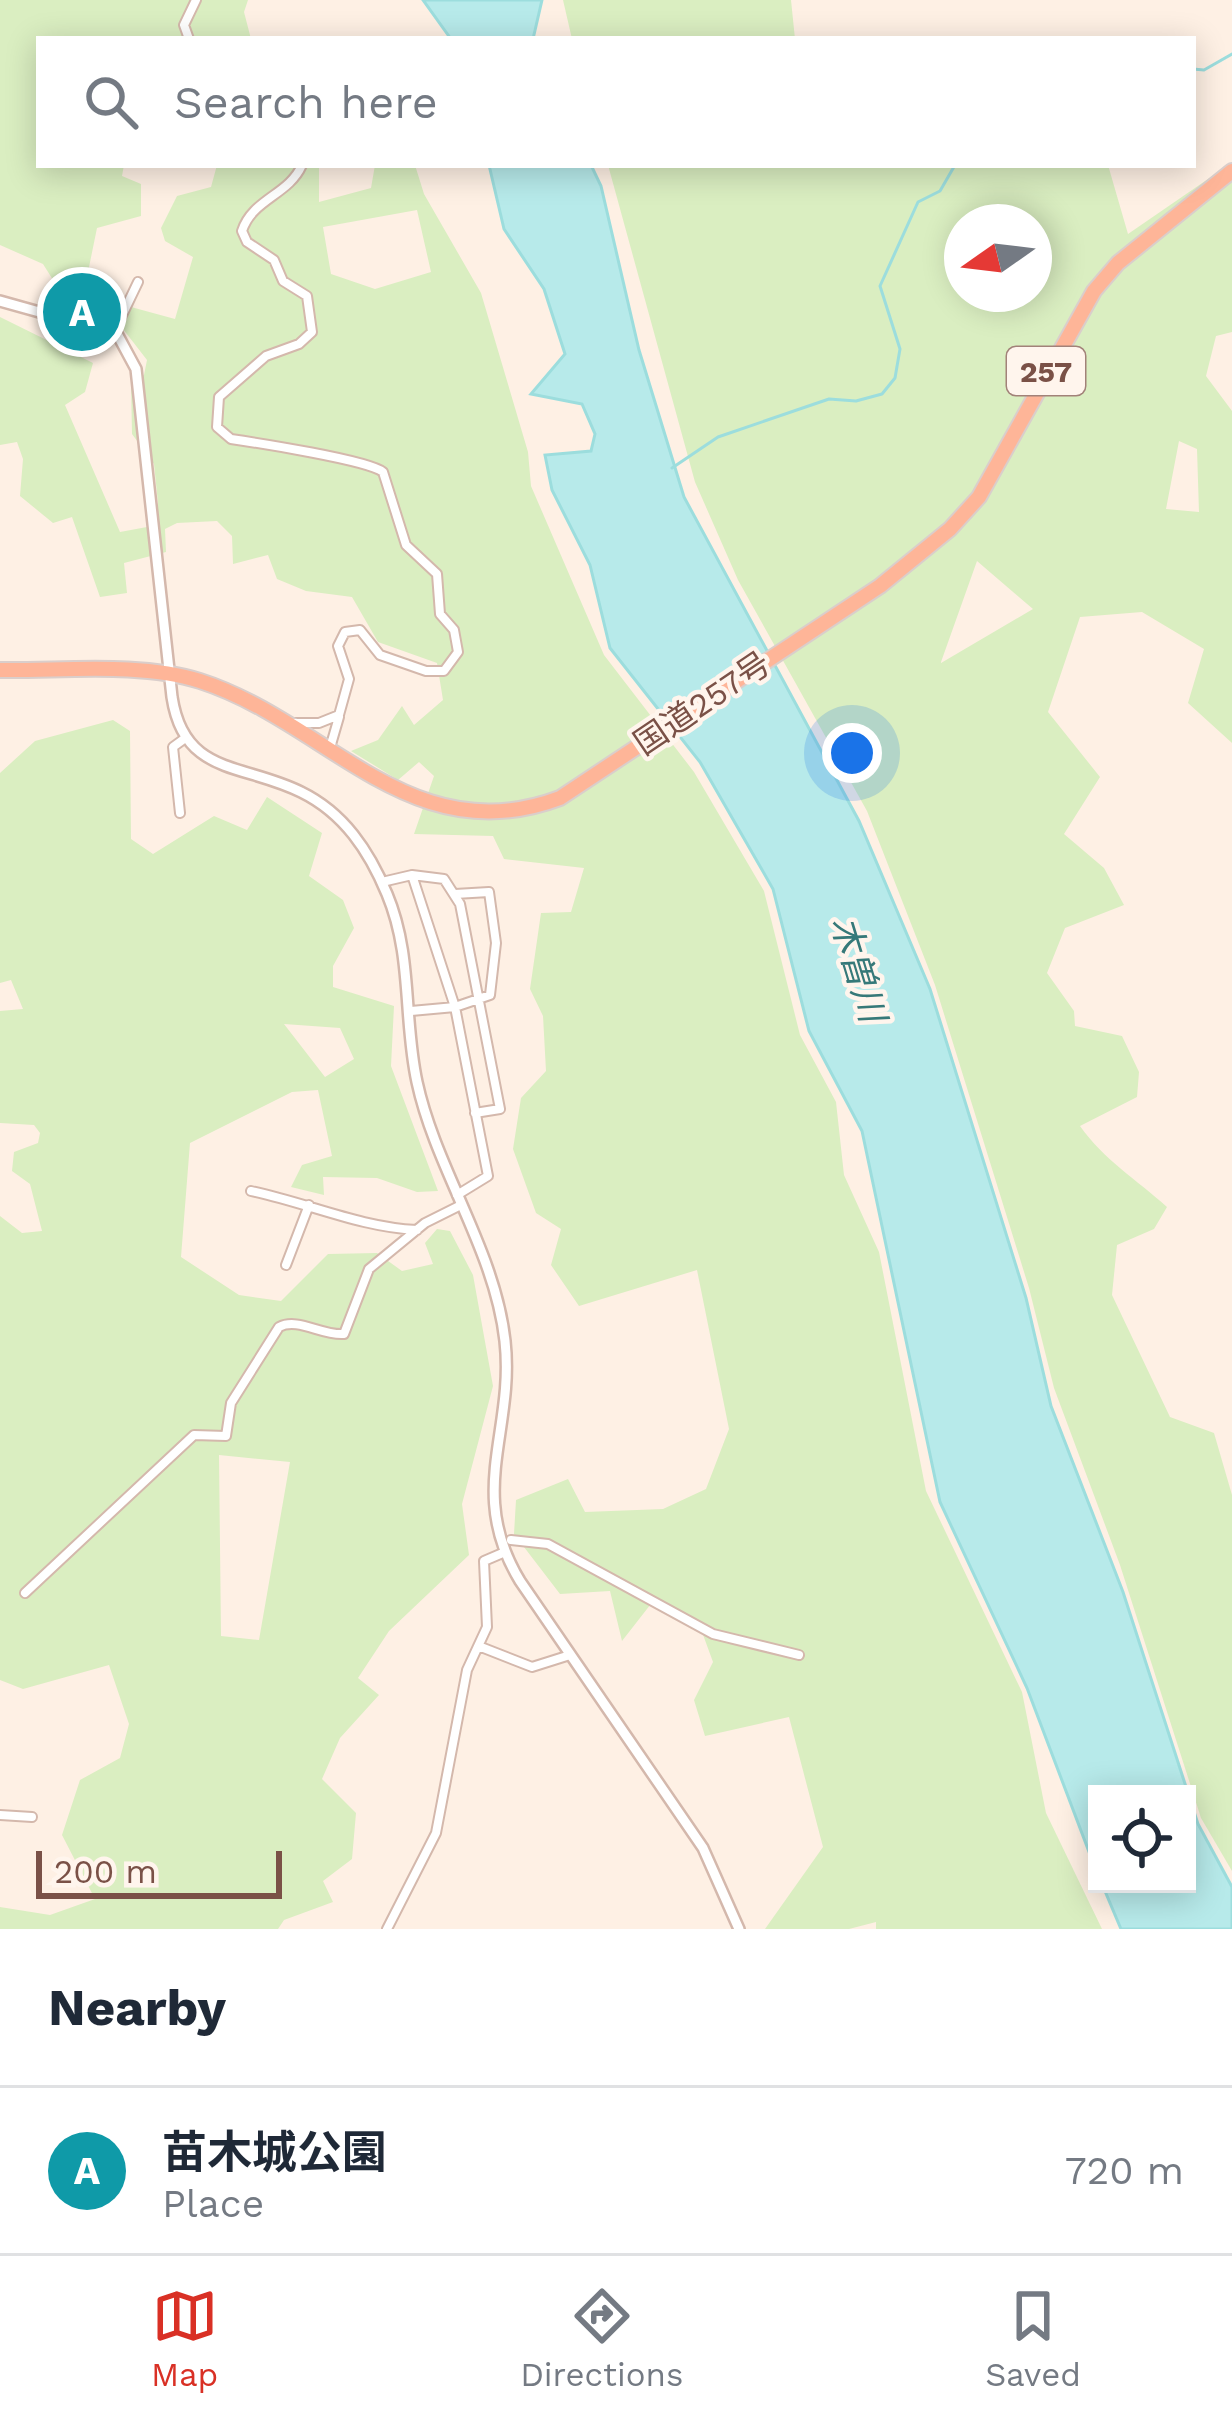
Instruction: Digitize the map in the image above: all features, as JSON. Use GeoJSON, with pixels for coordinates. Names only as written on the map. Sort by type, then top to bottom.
{"type":"FeatureCollection","features":[{"type":"Feature","properties":{"kind":"highway","name":"国道257号"},"geometry":{"type":"LineString","coordinates":[[0,670],[171,674],[221,688],[397,790],[461,812],[505,812],[560,798],[917,560],[979,497],[1094,291],[1118,263],[1232,171]]}},
{"type":"Feature","properties":{"kind":"street"},"geometry":{"type":"LineString","coordinates":[[188,36],[184,25],[196,0]]}},
{"type":"Feature","properties":{"kind":"street"},"geometry":{"type":"LineString","coordinates":[[300,168],[290,187],[249,215],[242,231],[247,242],[274,260],[283,281],[307,296],[311,332],[299,344],[266,356],[219,397],[217,427],[231,439],[290,447],[347,464],[367,462],[383,472],[406,545],[437,574],[440,614],[454,630],[458,652],[452,666],[426,671],[380,655],[360,630],[345,632],[338,646],[350,679],[328,750]]}},
{"type":"Feature","properties":{"kind":"street"},"geometry":{"type":"LineString","coordinates":[[115,330],[138,282]]}},
{"type":"Feature","properties":{"kind":"street"},"geometry":{"type":"LineString","coordinates":[[0,301],[50,316],[104,322],[115,330],[136,370],[175,715],[184,739],[214,762],[320,803],[357,838],[382,882],[405,951],[417,1083],[497,1302],[505,1342],[491,1495],[505,1552],[703,1848],[739,1929]]}},
{"type":"Feature","properties":{"kind":"street"},"geometry":{"type":"LineString","coordinates":[[284,724],[319,723],[339,715]]}},
{"type":"Feature","properties":{"kind":"street"},"geometry":{"type":"LineString","coordinates":[[180,812],[172,747],[184,739]]}},
{"type":"Feature","properties":{"kind":"street"},"geometry":{"type":"LineString","coordinates":[[382,882],[412,875],[444,879],[455,894],[500,1109],[475,1114]]}},
{"type":"Feature","properties":{"kind":"street"},"geometry":{"type":"LineString","coordinates":[[25,1593],[194,1435],[226,1436],[231,1403],[279,1327],[292,1322],[328,1335],[344,1334],[369,1269],[488,1176],[455,1007],[412,875]]}},
{"type":"Feature","properties":{"kind":"street"},"geometry":{"type":"LineString","coordinates":[[411,1011],[455,1007],[490,995],[496,943],[489,892],[455,894]]}},
{"type":"Feature","properties":{"kind":"street"},"geometry":{"type":"LineString","coordinates":[[251,1191],[310,1204],[370,1228],[417,1230]]}},
{"type":"Feature","properties":{"kind":"street"},"geometry":{"type":"LineString","coordinates":[[286,1265],[310,1204]]}},
{"type":"Feature","properties":{"kind":"street"},"geometry":{"type":"LineString","coordinates":[[511,1540],[548,1544],[713,1634],[800,1655]]}},
{"type":"Feature","properties":{"kind":"street"},"geometry":{"type":"LineString","coordinates":[[387,1929],[436,1833],[466,1670],[487,1627],[484,1562],[505,1552]]}},
{"type":"Feature","properties":{"kind":"street"},"geometry":{"type":"LineString","coordinates":[[481,1647],[532,1667],[570,1654]]}},
{"type":"Feature","properties":{"kind":"street"},"geometry":{"type":"LineString","coordinates":[[0,1815],[32,1817]]}},
{"type":"Feature","properties":{"kind":"green space"},"geometry":{"type":"Polygon","coordinates":[[[0,0],[248,0],[244,12],[250,36],[36,36],[36,168],[123,168],[122,176],[141,184],[141,216],[97,228],[88,272],[104,296],[100,302],[60,291],[43,264],[0,245],[0,0]]]}},
{"type":"Feature","properties":{"kind":"green space"},"geometry":{"type":"Polygon","coordinates":[[[563,0],[791,0],[795,36],[571,36],[563,0]]]}},
{"type":"Feature","properties":{"kind":"green space"},"geometry":{"type":"Polygon","coordinates":[[[216,168],[319,168],[319,202],[371,188],[374,168],[416,168],[424,194],[481,293],[528,452],[531,486],[604,655],[694,772],[764,891],[800,1035],[836,1102],[844,1175],[879,1252],[926,1491],[1022,1692],[1046,1813],[1102,1929],[876,1929],[876,1922],[849,1929],[765,1929],[823,1847],[789,1717],[705,1736],[694,1700],[713,1662],[698,1621],[654,1600],[622,1641],[610,1591],[560,1594],[514,1534],[516,1500],[568,1479],[585,1512],[663,1509],[706,1489],[729,1429],[697,1270],[579,1306],[551,1265],[561,1229],[536,1213],[513,1149],[521,1098],[546,1071],[543,1016],[530,989],[541,913],[571,912],[584,868],[504,859],[493,836],[414,834],[434,776],[419,762],[398,780],[351,751],[378,740],[402,706],[414,725],[443,700],[437,663],[378,642],[352,597],[306,591],[277,579],[268,555],[233,564],[232,536],[217,521],[177,523],[165,529],[166,552],[124,563],[127,593],[100,597],[72,517],[53,523],[20,496],[23,459],[17,442],[0,445],[0,317],[93,363],[85,392],[65,405],[120,532],[147,527],[158,503],[154,464],[132,434],[131,383],[144,375],[147,360],[123,329],[131,307],[175,319],[193,257],[165,241],[161,228],[177,196],[211,187],[216,168]],[[417,210],[323,227],[331,274],[375,289],[431,272],[417,210]]]}},
{"type":"Feature","properties":{"kind":"green space"},"geometry":{"type":"Polygon","coordinates":[[[609,168],[1109,168],[1128,234],[1224,168],[1232,171],[1232,332],[1216,336],[1206,376],[1232,411],[1232,743],[1188,703],[1204,649],[1142,612],[1080,617],[1048,712],[1100,777],[1064,834],[1104,868],[1124,905],[1065,928],[1047,973],[1074,1011],[1075,1026],[1122,1036],[1139,1072],[1137,1097],[1080,1126],[1110,1159],[1167,1207],[1154,1229],[1117,1245],[1112,1295],[1170,1417],[1214,1433],[1232,1495],[1232,1871],[1201,1818],[1196,1785],[1190,1785],[1120,1565],[1054,1388],[1029,1288],[935,985],[867,811],[738,580],[695,482],[609,168]],[[1179,441],[1166,509],[1199,512],[1197,449],[1179,441]],[[977,561],[941,663],[1033,609],[977,561]]]}},
{"type":"Feature","properties":{"kind":"green space"},"geometry":{"type":"Polygon","coordinates":[[[113,720],[130,731],[131,839],[153,854],[214,816],[247,830],[267,797],[322,833],[309,876],[343,900],[354,928],[333,966],[333,987],[394,1006],[391,1066],[438,1191],[417,1192],[377,1178],[323,1177],[324,1195],[291,1187],[302,1165],[332,1156],[318,1090],[292,1092],[190,1143],[181,1257],[239,1295],[281,1301],[328,1254],[377,1253],[402,1271],[433,1264],[425,1243],[437,1229],[450,1231],[473,1275],[493,1386],[462,1504],[469,1555],[389,1631],[358,1678],[379,1695],[340,1738],[322,1779],[356,1813],[352,1859],[323,1881],[333,1902],[284,1920],[278,1929],[0,1929],[0,1907],[50,1915],[95,1899],[62,1835],[80,1780],[120,1758],[129,1724],[109,1665],[23,1689],[0,1680],[0,1216],[22,1233],[42,1231],[30,1184],[12,1171],[14,1152],[38,1143],[40,1133],[34,1125],[0,1123],[0,1011],[23,1009],[11,980],[0,983],[0,773],[35,741],[113,720]],[[284,1024],[325,1077],[354,1059],[340,1028],[284,1024]],[[219,1455],[221,1636],[259,1640],[290,1462],[219,1455]]]}},
{"type":"Feature","properties":{"kind":"water"},"geometry":{"type":"Polygon","coordinates":[[[423,0],[542,0],[534,36],[449,36],[423,0]]]}},
{"type":"Feature","properties":{"kind":"water","name":"木曽川"},"geometry":{"type":"Polygon","coordinates":[[[490,168],[592,168],[601,186],[639,350],[684,497],[859,821],[930,989],[1026,1298],[1051,1406],[1123,1592],[1185,1785],[1088,1785],[1088,1849],[1027,1688],[940,1502],[862,1131],[809,1031],[773,889],[700,762],[610,648],[590,565],[552,490],[545,455],[591,451],[595,434],[582,404],[531,394],[565,354],[544,289],[504,229],[490,168]]]}},
{"type":"Feature","properties":{"kind":"water"},"geometry":{"type":"Polygon","coordinates":[[[1196,1818],[1232,1887],[1232,1929],[1121,1929],[1106,1893],[1196,1893],[1196,1818]]]}},
{"type":"Feature","properties":{"kind":"waterway"},"geometry":{"type":"LineString","coordinates":[[1196,69],[1204,70],[1232,54]]}},
{"type":"Feature","properties":{"kind":"waterway"},"geometry":{"type":"LineString","coordinates":[[672,468],[718,437],[829,399],[856,401],[882,394],[895,378],[900,349],[880,286],[918,202],[940,191],[953,168]]}},
{"type":"Feature","properties":{"kind":"place","name":"苗木城公園"},"geometry":{"type":"Point","coordinates":[82,312]}}]}
